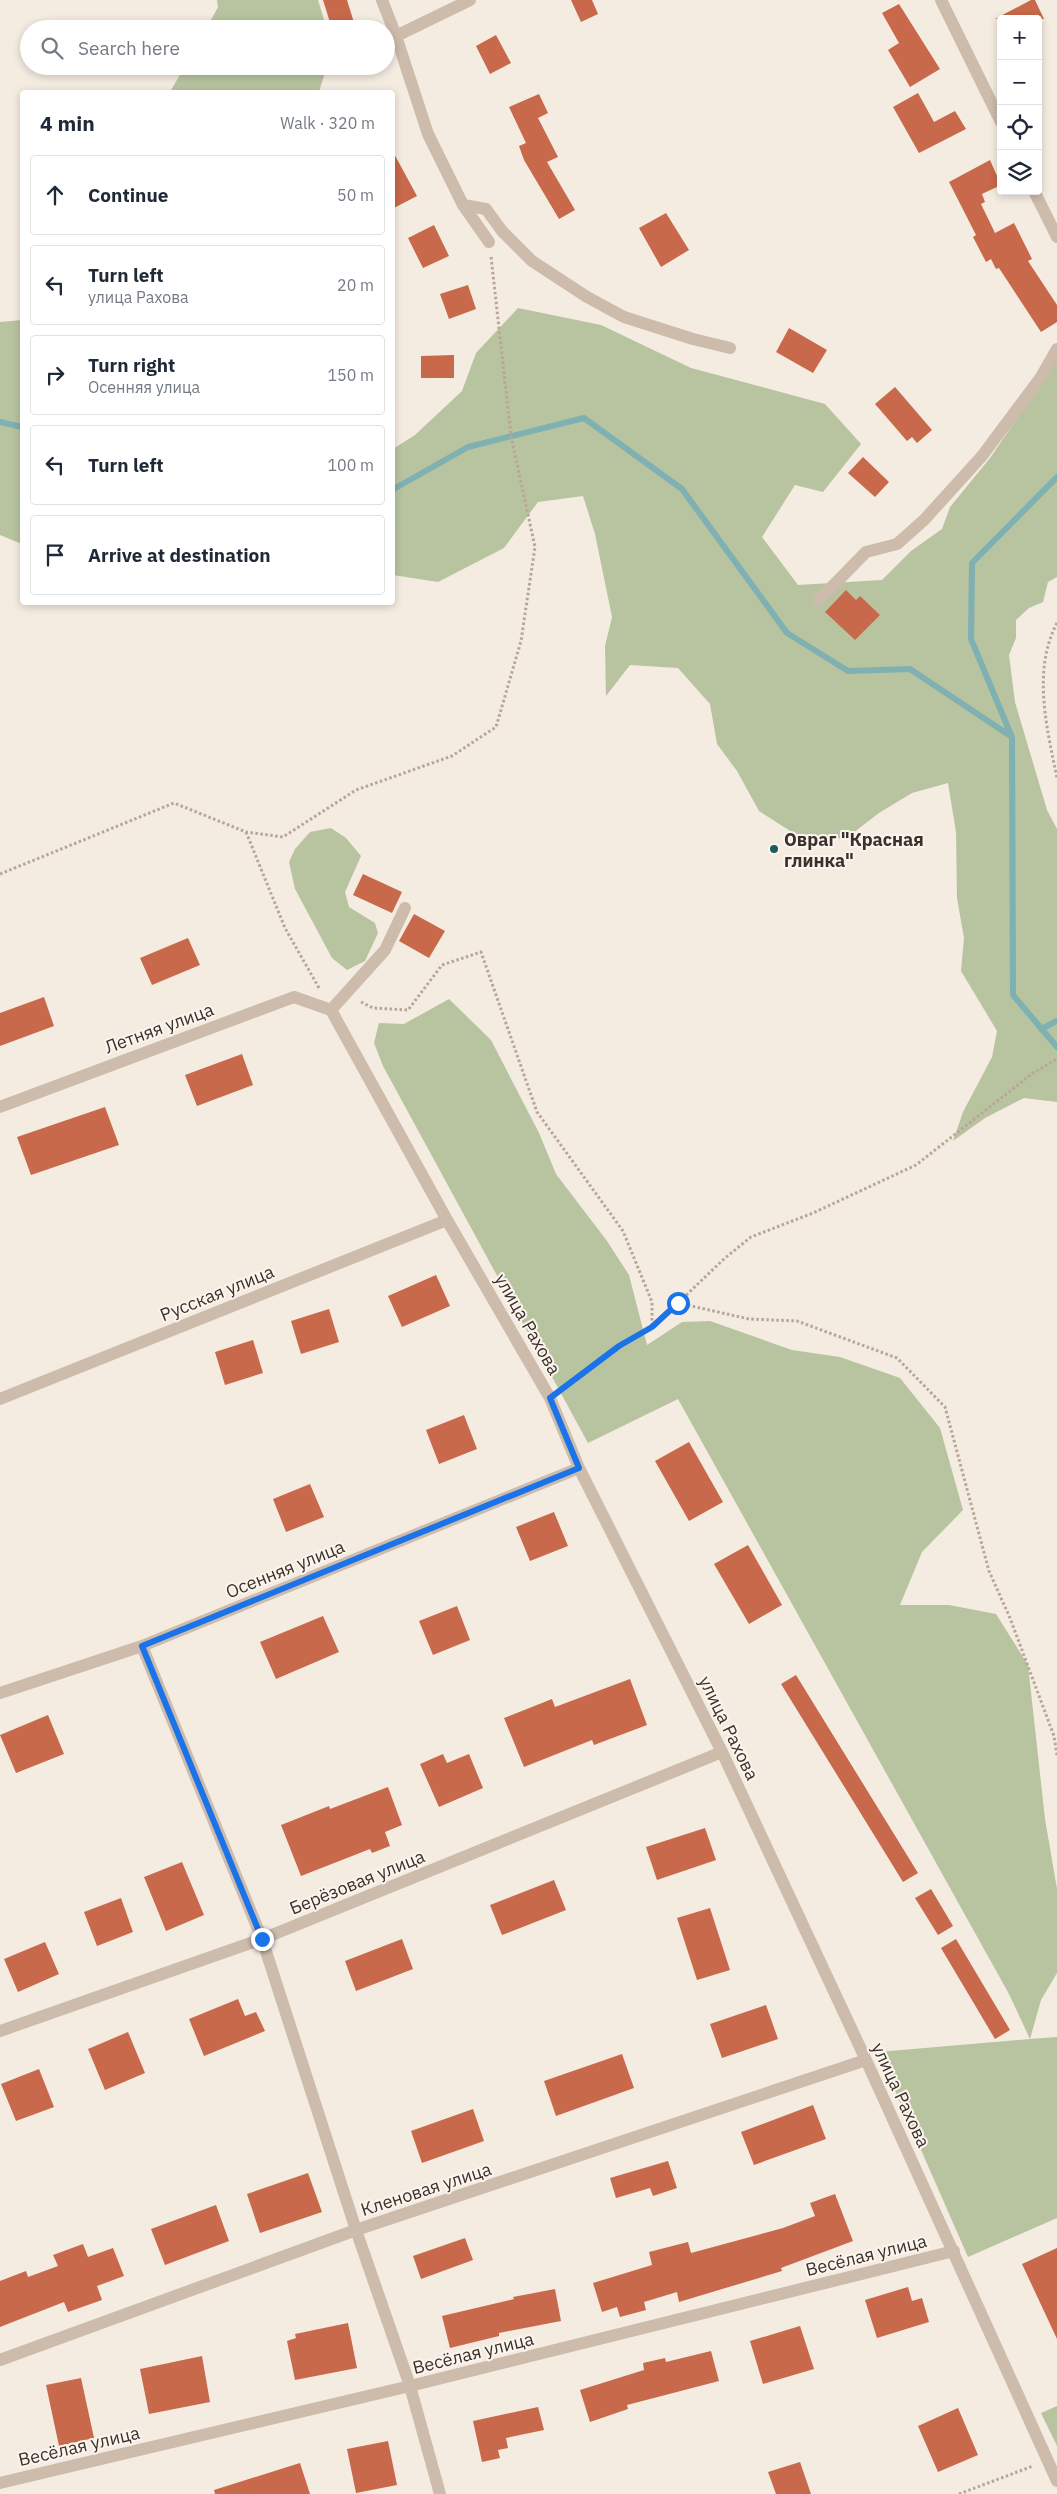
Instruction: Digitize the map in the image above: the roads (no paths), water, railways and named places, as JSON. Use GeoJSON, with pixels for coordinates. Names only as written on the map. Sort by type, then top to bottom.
{"type":"FeatureCollection","features":[{"type":"Feature","properties":{"kind":"street"},"geometry":{"type":"LineString","coordinates":[[382,0],[390,20]]}},
{"type":"Feature","properties":{"kind":"street"},"geometry":{"type":"LineString","coordinates":[[470,0],[396,36],[428,134],[464,205],[489,242]]}},
{"type":"Feature","properties":{"kind":"street"},"geometry":{"type":"LineString","coordinates":[[941,0],[997,114]]}},
{"type":"Feature","properties":{"kind":"street"},"geometry":{"type":"LineString","coordinates":[[1036,195],[1057,237]]}},
{"type":"Feature","properties":{"kind":"street"},"geometry":{"type":"LineString","coordinates":[[464,205],[486,209],[502,231],[532,261],[594,301],[624,317],[693,339],[730,348]]}},
{"type":"Feature","properties":{"kind":"street"},"geometry":{"type":"LineString","coordinates":[[819,600],[866,552],[897,544],[924,520],[982,456],[1041,377],[1057,349]]}},
{"type":"Feature","properties":{"kind":"street"},"geometry":{"type":"LineString","coordinates":[[332,1010],[385,950],[405,908]]}},
{"type":"Feature","properties":{"kind":"street","name":"Летняя улица"},"geometry":{"type":"LineString","coordinates":[[0,1107],[294,997],[332,1010]]}},
{"type":"Feature","properties":{"kind":"street","name":"улица Рахова"},"geometry":{"type":"LineString","coordinates":[[332,1010],[447,1220],[550,1398],[579,1468],[722,1752],[954,2251],[1057,2481]]}},
{"type":"Feature","properties":{"kind":"street","name":"Русская улица"},"geometry":{"type":"LineString","coordinates":[[0,1399],[447,1220]]}},
{"type":"Feature","properties":{"kind":"street","name":"Осенняя улица"},"geometry":{"type":"LineString","coordinates":[[0,1693],[142,1646],[579,1468]]}},
{"type":"Feature","properties":{"kind":"street"},"geometry":{"type":"LineString","coordinates":[[142,1646],[262,1939],[356,2230],[410,2386],[440,2494]]}},
{"type":"Feature","properties":{"kind":"street","name":"Берёзовая улица"},"geometry":{"type":"LineString","coordinates":[[0,2031],[262,1939],[722,1752]]}},
{"type":"Feature","properties":{"kind":"street","name":"Кленовая улица"},"geometry":{"type":"LineString","coordinates":[[0,2360],[356,2230],[866,2060]]}},
{"type":"Feature","properties":{"kind":"street","name":"Весёлая улица"},"geometry":{"type":"LineString","coordinates":[[0,2483],[410,2386],[954,2251]]}},
{"type":"Feature","properties":{"kind":"waterway"},"geometry":{"type":"LineString","coordinates":[[395,488],[468,447],[584,418],[682,489],[787,633],[848,671],[910,669],[1012,737],[1013,995],[1057,1047]]}},
{"type":"Feature","properties":{"kind":"waterway"},"geometry":{"type":"LineString","coordinates":[[0,422],[20,427]]}},
{"type":"Feature","properties":{"kind":"waterway"},"geometry":{"type":"LineString","coordinates":[[1011,735],[971,639],[972,563],[1057,477]]}},
{"type":"Feature","properties":{"kind":"waterway"},"geometry":{"type":"LineString","coordinates":[[1041,1029],[1057,1021]]}},
{"type":"Feature","properties":{"kind":"place","name":"Овраг \"Красная глинка\""},"geometry":{"type":"Point","coordinates":[774,849]}}]}
